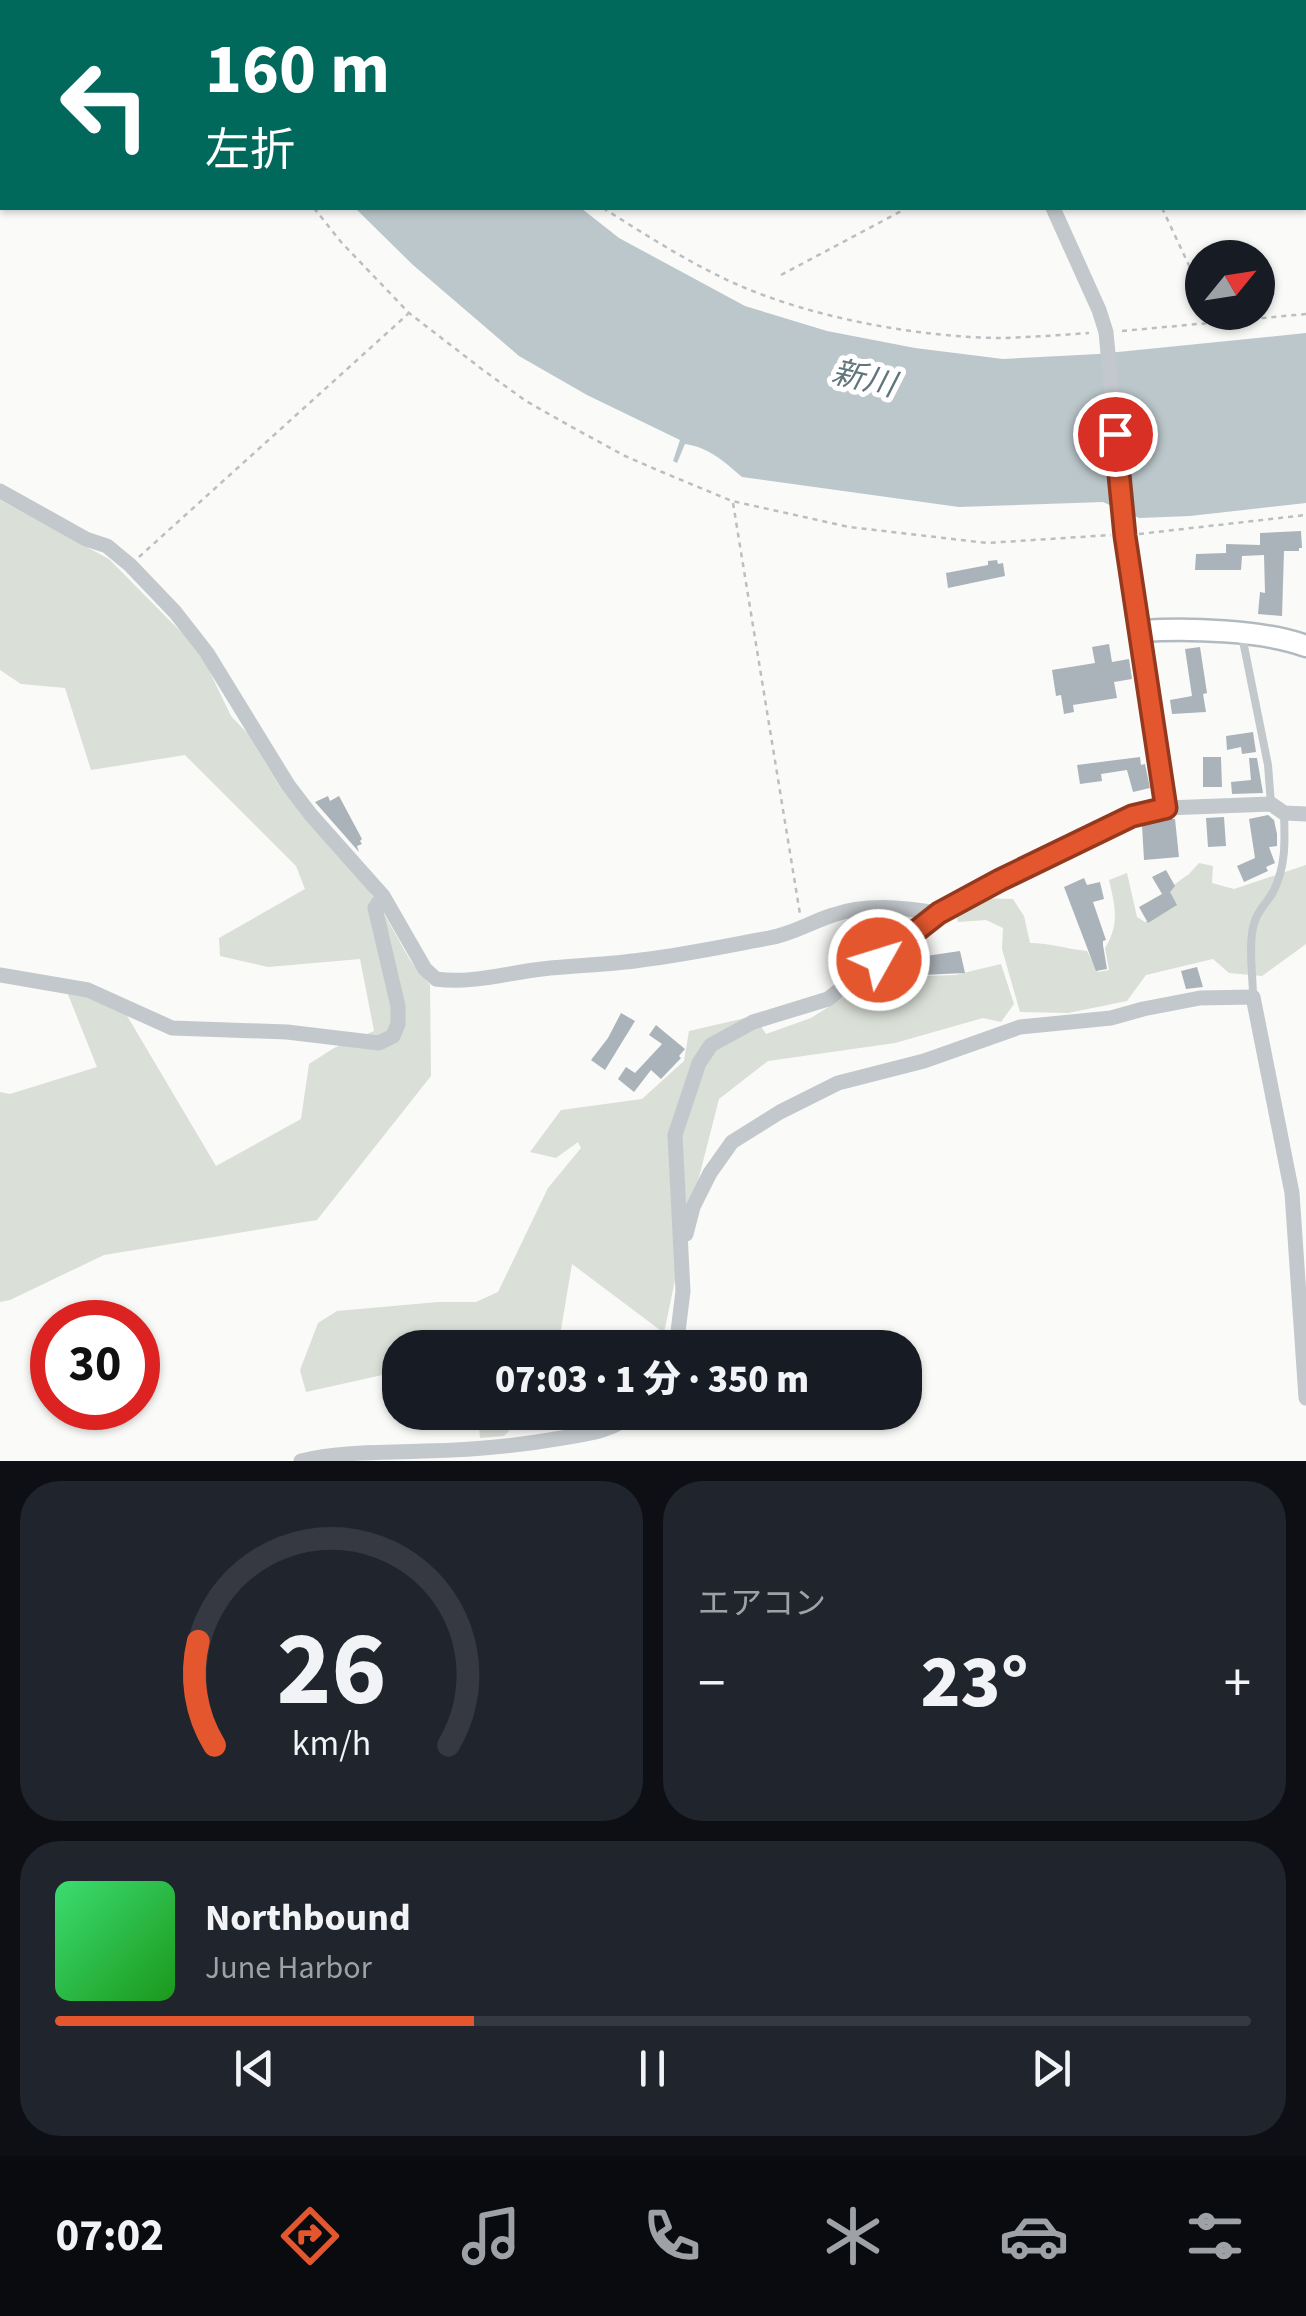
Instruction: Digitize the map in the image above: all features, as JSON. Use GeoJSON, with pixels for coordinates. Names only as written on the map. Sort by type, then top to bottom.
{"type":"FeatureCollection","features":[{"type":"Feature","properties":{"kind":"street"},"geometry":{"type":"LineString","coordinates":[[1054,210],[1106,332],[1125,536],[1166,808]]}},
{"type":"Feature","properties":{"kind":"street"},"geometry":{"type":"LineString","coordinates":[[0,492],[86,539],[107,546],[175,612],[208,652],[288,785],[382,896],[425,969],[436,979],[448,981],[643,960],[774,937],[858,908],[939,913]]}},
{"type":"Feature","properties":{"kind":"street"},"geometry":{"type":"LineString","coordinates":[[1141,631],[1242,634],[1306,646]]}},
{"type":"Feature","properties":{"kind":"street"},"geometry":{"type":"LineString","coordinates":[[679,1330],[684,1292],[675,1135],[699,1063],[711,1046],[753,1022],[828,998],[939,913],[1073,842],[1132,816],[1166,808],[1278,808],[1306,814]]}},
{"type":"Feature","properties":{"kind":"street"},"geometry":{"type":"LineString","coordinates":[[0,974],[88,990],[172,1028],[287,1032],[379,1043],[393,1036],[398,1024],[398,1006],[375,908],[382,896]]}},
{"type":"Feature","properties":{"kind":"street"},"geometry":{"type":"LineString","coordinates":[[682,1252],[693,1207],[732,1142],[838,1083],[924,1062],[1020,1028],[1111,1018],[1200,998],[1253,997],[1292,1193],[1306,1398]]}},
{"type":"Feature","properties":{"kind":"street"},"geometry":{"type":"LineString","coordinates":[[301,1461],[327,1454],[424,1452],[534,1443],[601,1430]]}},
{"type":"Feature","properties":{"kind":"lane"},"geometry":{"type":"LineString","coordinates":[[1242,634],[1286,850],[1272,894],[1255,919],[1253,997]]}},
{"type":"Feature","properties":{"kind":"path"},"geometry":{"type":"LineString","coordinates":[[316,210],[340,242],[409,313],[483,370],[526,400],[626,456],[732,501],[849,526],[986,544],[1125,536],[1306,515]]}},
{"type":"Feature","properties":{"kind":"path"},"geometry":{"type":"LineString","coordinates":[[606,210],[676,254],[738,285],[823,314],[931,334],[1004,338],[1306,314]]}},
{"type":"Feature","properties":{"kind":"path"},"geometry":{"type":"LineString","coordinates":[[781,275],[903,210]]}},
{"type":"Feature","properties":{"kind":"path"},"geometry":{"type":"LineString","coordinates":[[1163,210],[1185,257]]}},
{"type":"Feature","properties":{"kind":"path"},"geometry":{"type":"LineString","coordinates":[[130,565],[409,313]]}},
{"type":"Feature","properties":{"kind":"path"},"geometry":{"type":"LineString","coordinates":[[732,501],[802,928]]}},
{"type":"Feature","properties":{"kind":"shaded area"},"geometry":{"type":"Polygon","coordinates":[[[0,500],[109,559],[182,633],[206,664],[231,716],[248,734],[280,787],[359,876],[410,960],[430,985],[431,1076],[317,1220],[104,1255],[0,1302],[0,1092],[10,1094],[97,1067],[67,992],[86,995],[126,1014],[216,1166],[301,1119],[309,1064],[374,1031],[360,959],[268,967],[220,956],[219,938],[305,889],[296,866],[185,755],[91,770],[65,688],[21,684],[0,670],[0,500]]]}},
{"type":"Feature","properties":{"kind":"shaded area"},"geometry":{"type":"Polygon","coordinates":[[[1199,863],[1213,866],[1212,883],[1234,889],[1306,865],[1306,944],[1262,976],[1229,973],[1213,959],[1146,975],[1127,1001],[1068,1013],[1020,1012],[1002,949],[1003,928],[986,920],[958,922],[955,911],[976,898],[1013,899],[1024,916],[1030,943],[1087,951],[1098,972],[1109,970],[1105,948],[1115,915],[1109,880],[1127,873],[1137,917],[1145,922],[1175,906],[1168,889],[1199,863]]]}},
{"type":"Feature","properties":{"kind":"shaded area"},"geometry":{"type":"Polygon","coordinates":[[[1001,964],[1014,1004],[1001,1022],[983,1018],[895,1043],[768,1061],[719,1099],[665,1330],[572,1264],[561,1330],[382,1330],[382,1375],[306,1392],[300,1370],[318,1323],[337,1311],[476,1302],[498,1292],[548,1188],[581,1148],[578,1142],[556,1158],[530,1152],[561,1110],[642,1099],[684,1061],[689,1031],[754,1016],[766,1034],[811,1018],[874,978],[955,975],[1001,964]]]}},
{"type":"Feature","properties":{"kind":"shaded area"},"geometry":{"type":"Polygon","coordinates":[[[479,1430],[510,1430],[504,1436],[480,1438],[479,1430]]]}},
{"type":"Feature","properties":{"kind":"water","name":"新川"},"geometry":{"type":"Polygon","coordinates":[[[357,210],[584,210],[619,238],[745,306],[827,331],[915,348],[1003,359],[1098,354],[1306,333],[1306,503],[1139,518],[1103,502],[959,507],[742,477],[709,452],[685,444],[677,463],[673,461],[680,440],[587,395],[519,356],[413,265],[357,210]]]}},
{"type":"Feature","properties":{"kind":"building"},"geometry":{"type":"Polygon","coordinates":[[[1301,531],[1302,548],[1284,551],[1282,616],[1258,614],[1260,592],[1265,593],[1264,555],[1242,556],[1241,570],[1195,570],[1196,554],[1226,553],[1226,544],[1260,545],[1260,533],[1301,531]]]}},
{"type":"Feature","properties":{"kind":"building"},"geometry":{"type":"Polygon","coordinates":[[[997,560],[998,564],[1003,563],[1005,576],[948,588],[946,573],[997,560]]]}},
{"type":"Feature","properties":{"kind":"building"},"geometry":{"type":"Polygon","coordinates":[[[1109,644],[1112,662],[1129,659],[1132,679],[1114,682],[1117,698],[1073,705],[1074,712],[1064,714],[1052,670],[1095,663],[1092,647],[1109,644]]]}},
{"type":"Feature","properties":{"kind":"building"},"geometry":{"type":"Polygon","coordinates":[[[1200,647],[1206,712],[1172,714],[1170,700],[1192,696],[1185,649],[1200,647]]]}},
{"type":"Feature","properties":{"kind":"building"},"geometry":{"type":"Polygon","coordinates":[[[1253,732],[1256,752],[1242,754],[1241,747],[1227,750],[1226,736],[1253,732]]]}},
{"type":"Feature","properties":{"kind":"building"},"geometry":{"type":"Polygon","coordinates":[[[1140,757],[1150,788],[1133,792],[1127,770],[1101,774],[1102,781],[1080,784],[1077,765],[1140,757]]]}},
{"type":"Feature","properties":{"kind":"building"},"geometry":{"type":"Polygon","coordinates":[[[1203,757],[1221,757],[1222,787],[1203,787],[1203,757]]]}},
{"type":"Feature","properties":{"kind":"building"},"geometry":{"type":"Polygon","coordinates":[[[1249,758],[1257,758],[1263,793],[1232,794],[1231,782],[1251,780],[1249,758]]]}},
{"type":"Feature","properties":{"kind":"building"},"geometry":{"type":"Polygon","coordinates":[[[328,796],[330,801],[339,796],[362,839],[357,846],[359,852],[315,802],[328,796]]]}},
{"type":"Feature","properties":{"kind":"building"},"geometry":{"type":"Polygon","coordinates":[[[1268,815],[1274,820],[1277,834],[1277,846],[1269,847],[1275,863],[1266,867],[1268,871],[1244,882],[1237,866],[1255,858],[1249,819],[1268,815]]]}},
{"type":"Feature","properties":{"kind":"building"},"geometry":{"type":"Polygon","coordinates":[[[1224,817],[1226,846],[1208,847],[1206,818],[1224,817]]]}},
{"type":"Feature","properties":{"kind":"building"},"geometry":{"type":"Polygon","coordinates":[[[1175,819],[1179,857],[1144,860],[1142,825],[1175,819]]]}},
{"type":"Feature","properties":{"kind":"building"},"geometry":{"type":"Polygon","coordinates":[[[1166,870],[1175,886],[1170,892],[1177,905],[1148,923],[1139,907],[1162,894],[1152,877],[1166,870]]]}},
{"type":"Feature","properties":{"kind":"building"},"geometry":{"type":"Polygon","coordinates":[[[1084,878],[1087,885],[1100,882],[1104,899],[1093,902],[1106,940],[1103,945],[1107,969],[1096,971],[1064,887],[1084,878]]]}},
{"type":"Feature","properties":{"kind":"building"},"geometry":{"type":"Polygon","coordinates":[[[960,951],[965,973],[922,975],[919,957],[960,951]]]}},
{"type":"Feature","properties":{"kind":"building"},"geometry":{"type":"Polygon","coordinates":[[[1197,967],[1203,987],[1186,989],[1181,971],[1197,967]]]}},
{"type":"Feature","properties":{"kind":"building"},"geometry":{"type":"Polygon","coordinates":[[[621,1013],[635,1021],[605,1070],[591,1060],[621,1013]]]}},
{"type":"Feature","properties":{"kind":"building"},"geometry":{"type":"Polygon","coordinates":[[[656,1025],[685,1049],[661,1079],[651,1070],[634,1092],[618,1079],[626,1067],[635,1073],[662,1044],[649,1035],[656,1025]]]}},
{"type":"Feature","properties":{"kind":"route"},"geometry":{"type":"LineString","coordinates":[[879,960],[939,913],[1000,880],[1132,816],[1166,808],[1125,536],[1115,434]]}}]}
